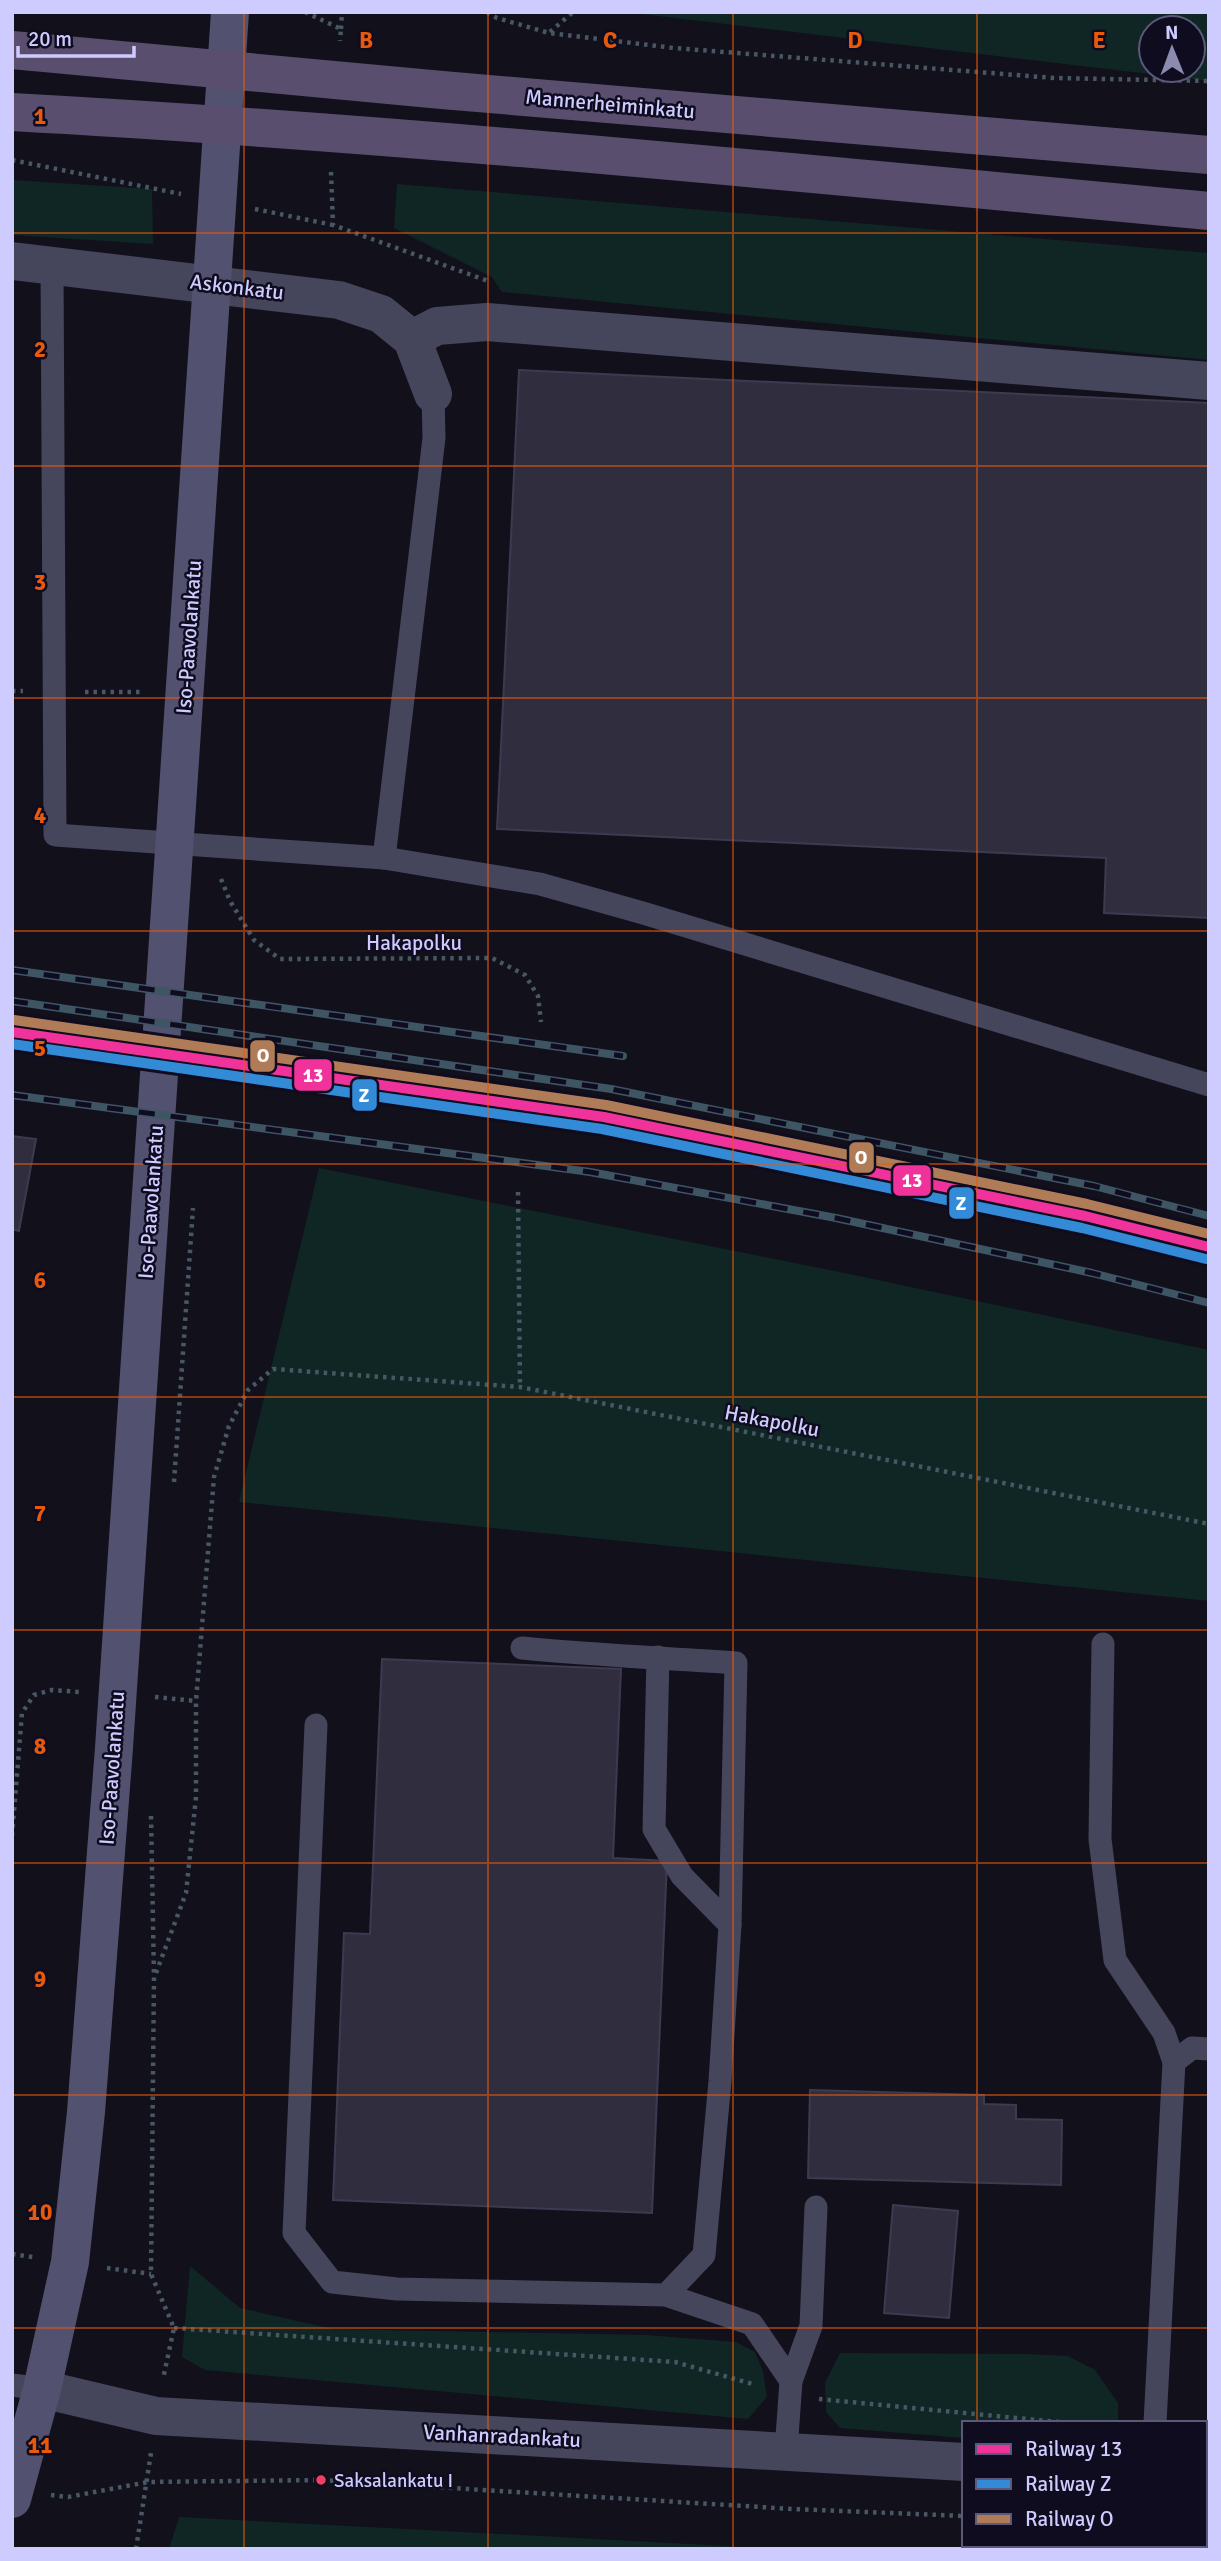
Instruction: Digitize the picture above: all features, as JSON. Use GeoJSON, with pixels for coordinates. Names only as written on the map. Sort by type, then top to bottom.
{"type":"FeatureCollection","features":[{"type":"Feature","properties":{"kind":"main road","name":"Iso-Paavolankatu"},"geometry":{"type":"LineString","coordinates":[[14,2496],[27,2387],[70,2262],[86,2112],[114,1748],[230,12]]}},
{"type":"Feature","properties":{"kind":"main road","name":"Mannerheiminkatu"},"geometry":{"type":"LineString","coordinates":[[12,50],[442,90],[1209,155]]}},
{"type":"Feature","properties":{"kind":"main road"},"geometry":{"type":"LineString","coordinates":[[12,112],[317,132],[748,168],[1209,211]]}},
{"type":"Feature","properties":{"kind":"street","name":"Askonkatu"},"geometry":{"type":"LineString","coordinates":[[12,261],[339,300],[381,314],[412,339]]}},
{"type":"Feature","properties":{"kind":"street"},"geometry":{"type":"LineString","coordinates":[[433,394],[412,339],[437,326],[487,322],[1209,381]]}},
{"type":"Feature","properties":{"kind":"street","name":"Vanhanradankatu"},"geometry":{"type":"LineString","coordinates":[[27,2387],[156,2416],[962,2462]]}},
{"type":"Feature","properties":{"kind":"lane"},"geometry":{"type":"LineString","coordinates":[[52,264],[55,835],[384,858],[540,884],[1209,1086]]}},
{"type":"Feature","properties":{"kind":"lane"},"geometry":{"type":"LineString","coordinates":[[384,858],[434,438],[433,394]]}},
{"type":"Feature","properties":{"kind":"lane"},"geometry":{"type":"LineString","coordinates":[[1103,1644],[1100,1839],[1115,1960],[1164,2034],[1174,2062],[1155,2421]]}},
{"type":"Feature","properties":{"kind":"lane"},"geometry":{"type":"LineString","coordinates":[[522,1648],[615,1657],[658,1657],[736,1663],[730,1926],[720,2081],[704,2255],[666,2295]]}},
{"type":"Feature","properties":{"kind":"lane"},"geometry":{"type":"LineString","coordinates":[[658,1657],[653,1829],[682,1876],[730,1926]]}},
{"type":"Feature","properties":{"kind":"lane"},"geometry":{"type":"LineString","coordinates":[[316,1725],[294,2233],[332,2282],[397,2290],[666,2295],[752,2324],[790,2388]]}},
{"type":"Feature","properties":{"kind":"lane"},"geometry":{"type":"LineString","coordinates":[[1174,2062],[1192,2048],[1209,2049]]}},
{"type":"Feature","properties":{"kind":"lane"},"geometry":{"type":"LineString","coordinates":[[786,2451],[790,2388],[811,2326],[816,2207]]}},
{"type":"Feature","properties":{"kind":"path"},"geometry":{"type":"LineString","coordinates":[[305,12],[341,29]]}},
{"type":"Feature","properties":{"kind":"path"},"geometry":{"type":"LineString","coordinates":[[341,46],[342,12]]}},
{"type":"Feature","properties":{"kind":"path"},"geometry":{"type":"LineString","coordinates":[[487,12],[497,18],[550,33],[674,48],[1054,78],[1209,81]]}},
{"type":"Feature","properties":{"kind":"path"},"geometry":{"type":"LineString","coordinates":[[550,33],[573,12]]}},
{"type":"Feature","properties":{"kind":"path"},"geometry":{"type":"LineString","coordinates":[[12,160],[183,194]]}},
{"type":"Feature","properties":{"kind":"path"},"geometry":{"type":"LineString","coordinates":[[331,172],[333,225]]}},
{"type":"Feature","properties":{"kind":"path"},"geometry":{"type":"LineString","coordinates":[[251,208],[333,225],[491,282],[487,322]]}},
{"type":"Feature","properties":{"kind":"path","name":"Hakapolku"},"geometry":{"type":"LineString","coordinates":[[254,940],[280,959],[492,958],[525,975],[538,996],[541,1021]]}},
{"type":"Feature","properties":{"kind":"path"},"geometry":{"type":"LineString","coordinates":[[518,1192],[520,1387]]}},
{"type":"Feature","properties":{"kind":"path","name":"Hakapolku"},"geometry":{"type":"LineString","coordinates":[[154,1978],[186,1893],[196,1797],[196,1701],[214,1477],[229,1426],[248,1390],[273,1370],[520,1387],[1209,1524]]}},
{"type":"Feature","properties":{"kind":"path"},"geometry":{"type":"LineString","coordinates":[[12,1836],[22,1713],[34,1695],[52,1690],[91,1693]]}},
{"type":"Feature","properties":{"kind":"path"},"geometry":{"type":"LineString","coordinates":[[143,1697],[196,1701]]}},
{"type":"Feature","properties":{"kind":"path"},"geometry":{"type":"LineString","coordinates":[[136,2549],[156,2416],[174,2328],[151,2274],[154,1978],[151,1804]]}},
{"type":"Feature","properties":{"kind":"path"},"geometry":{"type":"LineString","coordinates":[[174,2328],[675,2362],[842,2402],[1047,2421]]}},
{"type":"Feature","properties":{"kind":"path"},"geometry":{"type":"LineString","coordinates":[[14,2496],[68,2497],[148,2482],[321,2480],[765,2507],[962,2516]]}},
{"type":"Feature","properties":{"kind":"green space"},"geometry":{"type":"Polygon","coordinates":[[[624,12],[1209,12],[1209,81],[1207,14],[1137,14],[1137,73],[624,12]]]}},
{"type":"Feature","properties":{"kind":"green space"},"geometry":{"type":"Polygon","coordinates":[[[12,180],[152,189],[153,244],[12,235],[12,180]]]}},
{"type":"Feature","properties":{"kind":"green space"},"geometry":{"type":"Polygon","coordinates":[[[397,184],[1209,253],[1209,360],[502,292],[492,277],[394,228],[397,184]]]}},
{"type":"Feature","properties":{"kind":"green space"},"geometry":{"type":"Polygon","coordinates":[[[319,1168],[840,1272],[1209,1350],[1209,1601],[239,1502],[319,1168]]]}},
{"type":"Feature","properties":{"kind":"green space"},"geometry":{"type":"Polygon","coordinates":[[[190,2266],[240,2308],[333,2329],[646,2335],[736,2342],[755,2352],[763,2371],[767,2397],[748,2419],[205,2370],[182,2357],[190,2266]]]}},
{"type":"Feature","properties":{"kind":"green space"},"geometry":{"type":"Polygon","coordinates":[[[840,2353],[1068,2356],[1095,2370],[1118,2403],[1118,2421],[962,2421],[962,2438],[840,2428],[826,2412],[825,2383],[840,2353]]]}},
{"type":"Feature","properties":{"kind":"green space"},"geometry":{"type":"Polygon","coordinates":[[[179,2517],[785,2549],[169,2549],[179,2517]]]}},
{"type":"Feature","properties":{"kind":"building"},"geometry":{"type":"Polygon","coordinates":[[[519,370],[1209,403],[1209,918],[1104,913],[1106,858],[497,829],[519,370]]]}},
{"type":"Feature","properties":{"kind":"building"},"geometry":{"type":"Polygon","coordinates":[[[12,1136],[36,1139],[19,1231],[12,1229],[12,1136]]]}},
{"type":"Feature","properties":{"kind":"building"},"geometry":{"type":"Polygon","coordinates":[[[382,1659],[621,1669],[613,1858],[667,1861],[652,2213],[333,2200],[344,1933],[370,1934],[382,1659]]]}},
{"type":"Feature","properties":{"kind":"building"},"geometry":{"type":"Polygon","coordinates":[[[810,2090],[984,2095],[984,2104],[1016,2105],[1016,2119],[1062,2120],[1061,2185],[808,2178],[810,2090]]]}},
{"type":"Feature","properties":{"kind":"building"},"geometry":{"type":"Polygon","coordinates":[[[893,2205],[958,2211],[949,2318],[884,2313],[893,2205]]]}},
{"type":"Feature","properties":{"kind":"railway"},"geometry":{"type":"LineString","coordinates":[[12,970],[623,1056]]}},
{"type":"Feature","properties":{"kind":"railway"},"geometry":{"type":"LineString","coordinates":[[12,1001],[611,1089],[1094,1186],[1209,1216]]}},
{"type":"Feature","properties":{"kind":"railway"},"geometry":{"type":"LineString","coordinates":[[12,1095],[590,1172],[836,1218],[1092,1273],[1209,1303]]}},
{"type":"Feature","properties":{"kind":"rail line","name":"O"},"geometry":{"type":"LineString","coordinates":[[14,1020],[606,1105],[1087,1204],[1209,1234]]}},
{"type":"Feature","properties":{"kind":"rail line","name":"13"},"geometry":{"type":"LineString","coordinates":[[12,1032],[604,1117],[1085,1216],[1209,1247]]}},
{"type":"Feature","properties":{"kind":"rail line","name":"Z"},"geometry":{"type":"LineString","coordinates":[[12,1044],[602,1129],[1082,1228],[1206,1259]]}},
{"type":"Feature","properties":{"kind":"place","name":"Saksalankatu I"},"geometry":{"type":"Point","coordinates":[321,2480]}}]}
